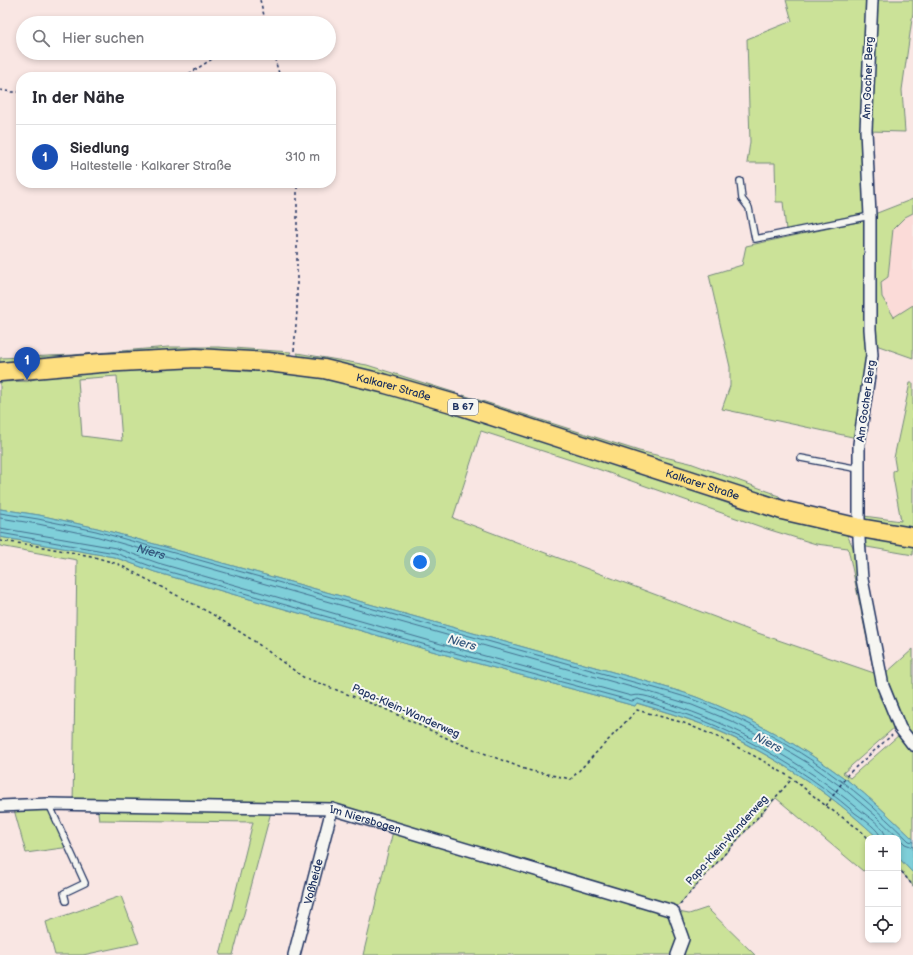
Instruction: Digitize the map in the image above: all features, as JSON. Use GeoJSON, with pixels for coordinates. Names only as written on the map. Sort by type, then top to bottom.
{"type":"FeatureCollection","features":[{"type":"Feature","properties":{"kind":"main road","name":"Kalkarer Straße"},"geometry":{"type":"LineString","coordinates":[[0,372],[101,363],[196,358],[293,364],[324,369],[394,386],[455,404],[782,510],[860,528],[913,537]]}},
{"type":"Feature","properties":{"kind":"street","name":"Am Gocher Berg"},"geometry":{"type":"LineString","coordinates":[[872,0],[866,130],[870,216],[870,329],[872,355],[859,444],[859,539],[862,579],[883,686],[900,728],[913,745]]}},
{"type":"Feature","properties":{"kind":"street","name":"Im Niersbogen"},"geometry":{"type":"LineString","coordinates":[[0,806],[49,804],[332,809],[673,911]]}},
{"type":"Feature","properties":{"kind":"street","name":"Voßheide"},"geometry":{"type":"LineString","coordinates":[[294,955],[332,809]]}},
{"type":"Feature","properties":{"kind":"street"},"geometry":{"type":"LineString","coordinates":[[673,911],[683,940],[677,955]]}},
{"type":"Feature","properties":{"kind":"lane"},"geometry":{"type":"LineString","coordinates":[[740,181],[742,199],[749,208],[755,239],[870,216]]}},
{"type":"Feature","properties":{"kind":"lane"},"geometry":{"type":"LineString","coordinates":[[801,458],[859,469]]}},
{"type":"Feature","properties":{"kind":"lane"},"geometry":{"type":"LineString","coordinates":[[49,804],[85,883],[64,893],[66,901]]}},
{"type":"Feature","properties":{"kind":"path"},"geometry":{"type":"LineString","coordinates":[[260,0],[264,16]]}},
{"type":"Feature","properties":{"kind":"path"},"geometry":{"type":"LineString","coordinates":[[191,72],[209,60]]}},
{"type":"Feature","properties":{"kind":"path"},"geometry":{"type":"LineString","coordinates":[[275,60],[279,72]]}},
{"type":"Feature","properties":{"kind":"path"},"geometry":{"type":"LineString","coordinates":[[0,90],[16,92]]}},
{"type":"Feature","properties":{"kind":"path"},"geometry":{"type":"LineString","coordinates":[[293,364],[297,311],[296,188]]}},
{"type":"Feature","properties":{"kind":"path","name":"Papa-Klein-Wanderweg"},"geometry":{"type":"LineString","coordinates":[[0,541],[32,545],[91,556],[118,564],[212,614],[254,641],[303,677],[383,708],[453,742],[527,770],[571,779],[636,710],[684,723],[722,739],[760,759],[793,779],[865,835]]}},
{"type":"Feature","properties":{"kind":"path"},"geometry":{"type":"LineString","coordinates":[[826,806],[848,774],[900,728]]}},
{"type":"Feature","properties":{"kind":"path","name":"Papa-Klein-Wanderweg"},"geometry":{"type":"LineString","coordinates":[[673,911],[793,779]]}},
{"type":"Feature","properties":{"kind":"path"},"geometry":{"type":"LineString","coordinates":[[901,871],[913,886]]}},
{"type":"Feature","properties":{"kind":"shaded area"},"geometry":{"type":"Polygon","coordinates":[[[913,213],[913,305],[895,317],[882,297],[881,282],[888,277],[893,229],[905,217],[913,213]]]}},
{"type":"Feature","properties":{"kind":"green space"},"geometry":{"type":"Polygon","coordinates":[[[786,0],[869,0],[867,213],[786,230],[783,202],[776,202],[775,163],[747,163],[750,142],[747,39],[792,21],[786,0]]]}},
{"type":"Feature","properties":{"kind":"green space"},"geometry":{"type":"Polygon","coordinates":[[[874,0],[913,0],[913,12],[902,90],[905,132],[869,131],[874,0]]]}},
{"type":"Feature","properties":{"kind":"green space"},"geometry":{"type":"Polygon","coordinates":[[[913,199],[913,213],[905,217],[893,229],[888,277],[881,282],[882,297],[894,317],[913,305],[913,358],[876,345],[872,215],[913,199]]]}},
{"type":"Feature","properties":{"kind":"green space"},"geometry":{"type":"Polygon","coordinates":[[[867,220],[869,356],[857,438],[722,409],[730,386],[730,367],[709,275],[742,265],[746,246],[867,220]]]}},
{"type":"Feature","properties":{"kind":"green space"},"geometry":{"type":"Polygon","coordinates":[[[169,347],[218,347],[291,352],[286,359],[0,367],[0,358],[73,355],[169,347]]]}},
{"type":"Feature","properties":{"kind":"green space"},"geometry":{"type":"Polygon","coordinates":[[[297,353],[367,365],[456,393],[446,396],[301,360],[297,353]]]}},
{"type":"Feature","properties":{"kind":"green space"},"geometry":{"type":"Polygon","coordinates":[[[148,366],[259,367],[361,383],[696,489],[715,499],[744,509],[766,511],[845,531],[853,547],[871,630],[881,687],[879,696],[895,727],[843,773],[850,778],[899,735],[913,753],[913,839],[856,787],[830,767],[755,723],[690,695],[652,683],[97,528],[39,515],[0,509],[0,382],[28,381],[50,374],[148,366]],[[117,376],[78,379],[82,436],[122,441],[117,376]],[[481,431],[453,518],[749,630],[874,673],[848,548],[816,544],[767,529],[592,467],[481,431]]]}},
{"type":"Feature","properties":{"kind":"green space"},"geometry":{"type":"Polygon","coordinates":[[[910,383],[913,383],[913,531],[864,521],[864,516],[901,521],[893,471],[896,470],[894,458],[910,383]]]}},
{"type":"Feature","properties":{"kind":"green space"},"geometry":{"type":"Polygon","coordinates":[[[463,395],[639,451],[690,463],[773,493],[779,496],[782,500],[819,510],[782,504],[465,402],[463,395]]]}},
{"type":"Feature","properties":{"kind":"green space"},"geometry":{"type":"Polygon","coordinates":[[[865,535],[913,543],[913,555],[861,546],[865,535]]]}},
{"type":"Feature","properties":{"kind":"green space"},"geometry":{"type":"Polygon","coordinates":[[[0,537],[114,557],[155,572],[439,653],[635,706],[636,703],[704,725],[746,744],[786,767],[825,793],[875,835],[865,835],[865,870],[863,871],[776,798],[673,911],[689,914],[707,908],[755,955],[363,955],[394,827],[332,809],[272,808],[233,955],[220,955],[253,822],[99,820],[97,805],[73,805],[77,560],[0,546],[0,537]]]}},
{"type":"Feature","properties":{"kind":"green space"},"geometry":{"type":"Polygon","coordinates":[[[913,649],[913,736],[903,722],[885,674],[913,649]]]}},
{"type":"Feature","properties":{"kind":"green space"},"geometry":{"type":"Polygon","coordinates":[[[49,804],[70,847],[26,853],[13,806],[49,804]]]}},
{"type":"Feature","properties":{"kind":"green space"},"geometry":{"type":"Polygon","coordinates":[[[901,860],[913,873],[913,886],[901,871],[901,860]]]}},
{"type":"Feature","properties":{"kind":"green space"},"geometry":{"type":"Polygon","coordinates":[[[121,896],[139,943],[83,955],[55,955],[46,922],[121,896]]]}},
{"type":"Feature","properties":{"kind":"water","name":"Niers"},"geometry":{"type":"Polygon","coordinates":[[[0,509],[39,515],[97,528],[652,683],[690,695],[736,714],[774,733],[830,767],[847,780],[913,839],[913,873],[901,860],[901,835],[875,835],[825,793],[787,767],[747,744],[715,729],[637,703],[635,706],[439,653],[155,572],[114,557],[0,537],[0,509]]]}},
{"type":"Feature","properties":{"kind":"place","name":"Siedlung"},"geometry":{"type":"Point","coordinates":[27,380]}}]}
